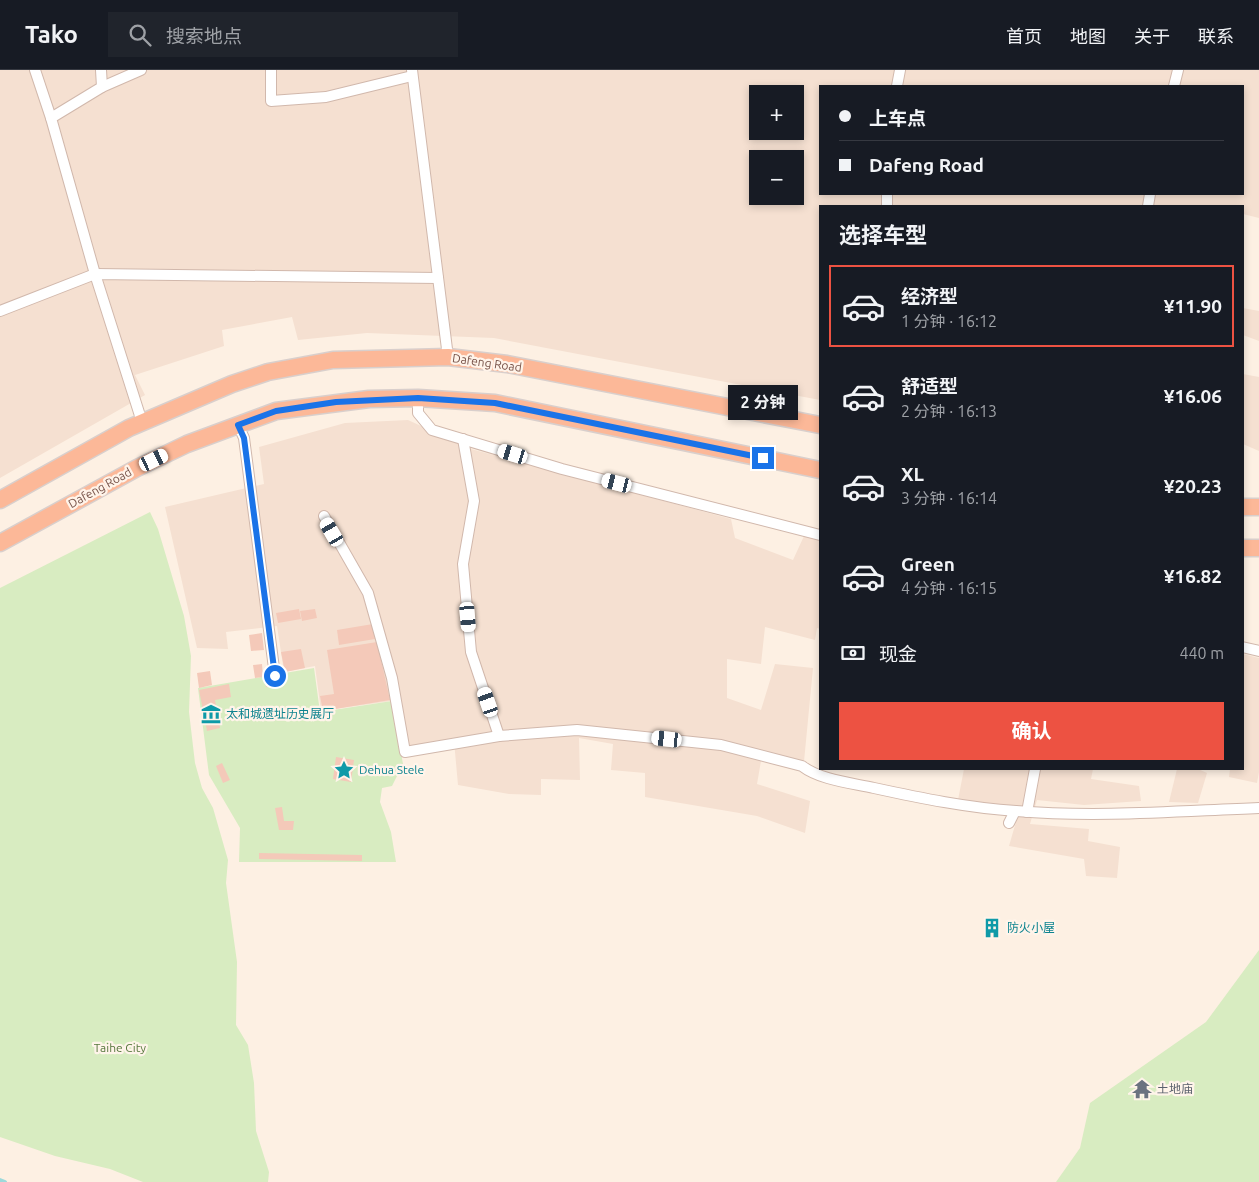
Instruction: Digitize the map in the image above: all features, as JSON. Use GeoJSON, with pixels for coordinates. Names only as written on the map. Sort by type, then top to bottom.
{"type":"FeatureCollection","features":[{"type":"Feature","properties":{"kind":"highway","name":"Dafeng Road"},"geometry":{"type":"LineString","coordinates":[[0,500],[142,422],[232,384],[268,372],[333,360],[448,357],[507,364],[819,425]]}},
{"type":"Feature","properties":{"kind":"highway","name":"Dafeng Road"},"geometry":{"type":"LineString","coordinates":[[0,543],[137,468],[187,444],[276,411],[336,402],[418,398],[495,403],[819,470]]}},
{"type":"Feature","properties":{"kind":"highway"},"geometry":{"type":"LineString","coordinates":[[1244,507],[1259,507]]}},
{"type":"Feature","properties":{"kind":"highway"},"geometry":{"type":"LineString","coordinates":[[1244,548],[1259,548]]}},
{"type":"Feature","properties":{"kind":"street"},"geometry":{"type":"LineString","coordinates":[[35,70],[142,422]]}},
{"type":"Feature","properties":{"kind":"street"},"geometry":{"type":"LineString","coordinates":[[101,70],[102,87]]}},
{"type":"Feature","properties":{"kind":"street"},"geometry":{"type":"LineString","coordinates":[[51,118],[102,87],[141,70]]}},
{"type":"Feature","properties":{"kind":"street"},"geometry":{"type":"LineString","coordinates":[[271,70],[271,101],[326,96],[412,73],[448,357]]}},
{"type":"Feature","properties":{"kind":"street"},"geometry":{"type":"LineString","coordinates":[[897,85],[900,70]]}},
{"type":"Feature","properties":{"kind":"street"},"geometry":{"type":"LineString","coordinates":[[1174,85],[1178,70]]}},
{"type":"Feature","properties":{"kind":"street"},"geometry":{"type":"LineString","coordinates":[[0,311],[96,274],[438,278]]}},
{"type":"Feature","properties":{"kind":"street"},"geometry":{"type":"LineString","coordinates":[[418,398],[418,413],[432,430],[562,469],[819,535]]}},
{"type":"Feature","properties":{"kind":"street"},"geometry":{"type":"LineString","coordinates":[[238,425],[244,438],[275,676]]}},
{"type":"Feature","properties":{"kind":"street"},"geometry":{"type":"LineString","coordinates":[[463,440],[474,501],[463,564],[471,652],[499,736]]}},
{"type":"Feature","properties":{"kind":"street"},"geometry":{"type":"LineString","coordinates":[[324,516],[368,593],[392,678],[405,752],[499,736],[577,730],[721,745],[802,766],[809,772],[901,794],[1015,811],[1087,814],[1259,808]]}},
{"type":"Feature","properties":{"kind":"street"},"geometry":{"type":"LineString","coordinates":[[1244,647],[1259,651]]}},
{"type":"Feature","properties":{"kind":"street"},"geometry":{"type":"LineString","coordinates":[[1027,812],[1035,770]]}},
{"type":"Feature","properties":{"kind":"street"},"geometry":{"type":"LineString","coordinates":[[1009,823],[1015,811]]}},
{"type":"Feature","properties":{"kind":"shaded area"},"geometry":{"type":"Polygon","coordinates":[[[0,70],[1259,70],[1259,218],[1244,214],[1244,205],[819,205],[819,400],[494,338],[367,333],[298,340],[292,317],[222,330],[224,346],[135,375],[145,395],[0,478],[0,70]]]}},
{"type":"Feature","properties":{"kind":"shaded area"},"geometry":{"type":"Polygon","coordinates":[[[1244,308],[1259,311],[1259,341],[1244,335],[1244,308]]]}},
{"type":"Feature","properties":{"kind":"shaded area"},"geometry":{"type":"Polygon","coordinates":[[[1244,374],[1259,377],[1259,451],[1244,444],[1244,374]]]}},
{"type":"Feature","properties":{"kind":"shaded area"},"geometry":{"type":"Polygon","coordinates":[[[408,420],[471,449],[731,519],[735,538],[793,560],[804,536],[819,540],[819,629],[817,628],[815,640],[765,627],[761,664],[727,659],[727,698],[761,710],[775,664],[813,668],[803,772],[761,761],[757,784],[810,801],[805,833],[757,816],[645,797],[645,773],[611,770],[613,744],[579,738],[580,780],[541,779],[541,795],[509,794],[458,785],[454,741],[407,750],[398,700],[321,711],[315,666],[284,672],[277,626],[226,632],[228,649],[197,648],[165,507],[264,484],[259,447],[345,423],[408,420]]]}},
{"type":"Feature","properties":{"kind":"shaded area"},"geometry":{"type":"Polygon","coordinates":[[[1244,654],[1259,658],[1259,772],[1257,783],[1229,777],[1230,770],[1244,770],[1244,654]]]}},
{"type":"Feature","properties":{"kind":"shaded area"},"geometry":{"type":"Polygon","coordinates":[[[964,770],[1093,770],[1091,779],[1139,786],[1141,801],[1084,805],[1037,800],[1030,824],[1089,829],[1088,841],[1120,847],[1117,878],[1086,876],[1084,859],[1009,846],[1020,808],[958,800],[964,770]]]}},
{"type":"Feature","properties":{"kind":"shaded area"},"geometry":{"type":"Polygon","coordinates":[[[1177,770],[1200,770],[1207,773],[1198,803],[1169,802],[1177,770]]]}},
{"type":"Feature","properties":{"kind":"green space","name":"Taihe City"},"geometry":{"type":"Polygon","coordinates":[[[150,512],[158,529],[184,616],[191,656],[189,712],[195,763],[202,788],[213,808],[228,860],[226,883],[237,962],[236,1025],[248,1045],[254,1083],[256,1131],[269,1172],[268,1182],[143,1182],[110,1169],[55,1156],[0,1137],[0,588],[150,512]]]}},
{"type":"Feature","properties":{"kind":"green space","name":"Dehua Stele"},"geometry":{"type":"Polygon","coordinates":[[[314,668],[320,712],[392,701],[403,764],[392,786],[382,788],[380,802],[391,832],[396,862],[239,862],[240,828],[209,775],[198,688],[314,668]]]}},
{"type":"Feature","properties":{"kind":"green space"},"geometry":{"type":"Polygon","coordinates":[[[1259,950],[1259,1182],[1056,1182],[1080,1148],[1090,1103],[1206,1022],[1259,950]]]}},
{"type":"Feature","properties":{"kind":"building"},"geometry":{"type":"Polygon","coordinates":[[[299,609],[301,619],[278,623],[276,613],[299,609]]]}},
{"type":"Feature","properties":{"kind":"building"},"geometry":{"type":"Polygon","coordinates":[[[315,609],[317,618],[302,621],[300,611],[315,609]]]}},
{"type":"Feature","properties":{"kind":"building"},"geometry":{"type":"Polygon","coordinates":[[[373,624],[375,639],[339,645],[337,630],[373,624]]]}},
{"type":"Feature","properties":{"kind":"building"},"geometry":{"type":"Polygon","coordinates":[[[262,633],[264,650],[251,651],[249,635],[262,633]]]}},
{"type":"Feature","properties":{"kind":"building"},"geometry":{"type":"Polygon","coordinates":[[[377,642],[390,700],[323,711],[320,696],[334,694],[327,650],[377,642]]]}},
{"type":"Feature","properties":{"kind":"building"},"geometry":{"type":"Polygon","coordinates":[[[301,649],[305,668],[285,672],[281,652],[301,649]]]}},
{"type":"Feature","properties":{"kind":"building"},"geometry":{"type":"Polygon","coordinates":[[[262,664],[263,677],[255,678],[253,665],[262,664]]]}},
{"type":"Feature","properties":{"kind":"building"},"geometry":{"type":"Polygon","coordinates":[[[282,670],[283,685],[266,687],[265,672],[282,670]]]}},
{"type":"Feature","properties":{"kind":"building"},"geometry":{"type":"Polygon","coordinates":[[[210,671],[212,685],[199,688],[197,673],[210,671]]]}},
{"type":"Feature","properties":{"kind":"building","name":"太和城遗址历史展厅"},"geometry":{"type":"Polygon","coordinates":[[[229,684],[231,697],[215,700],[220,728],[207,731],[199,690],[229,684]]]}},
{"type":"Feature","properties":{"kind":"building"},"geometry":{"type":"Polygon","coordinates":[[[336,757],[354,760],[351,782],[333,779],[336,757]]]}},
{"type":"Feature","properties":{"kind":"building"},"geometry":{"type":"Polygon","coordinates":[[[222,763],[230,780],[223,783],[216,766],[222,763]]]}},
{"type":"Feature","properties":{"kind":"building"},"geometry":{"type":"Polygon","coordinates":[[[282,807],[284,821],[294,821],[293,830],[279,830],[275,808],[282,807]]]}},
{"type":"Feature","properties":{"kind":"building"},"geometry":{"type":"Polygon","coordinates":[[[259,853],[362,855],[362,861],[259,859],[259,853]]]}},
{"type":"Feature","properties":{"kind":"building","name":"防火小屋"},"geometry":{"type":"Polygon","coordinates":[[[990,923],[996,924],[995,933],[988,932],[990,923]]]}},
{"type":"Feature","properties":{"kind":"waterway"},"geometry":{"type":"LineString","coordinates":[[0,1180],[5,1182]]}},
{"type":"Feature","properties":{"kind":"place","name":"太和城遗址历史展厅"},"geometry":{"type":"Point","coordinates":[211,714]}},
{"type":"Feature","properties":{"kind":"place","name":"Dehua Stele"},"geometry":{"type":"Point","coordinates":[344,770]}},
{"type":"Feature","properties":{"kind":"place","name":"防火小屋"},"geometry":{"type":"Point","coordinates":[992,928]}},
{"type":"Feature","properties":{"kind":"place","name":"土地庙"},"geometry":{"type":"Point","coordinates":[1142,1089]}},
{"type":"Feature","properties":{"kind":"route"},"geometry":{"type":"LineString","coordinates":[[275,676],[244,438],[238,425],[276,411],[336,402],[418,398],[495,403],[763,458]]}}]}
